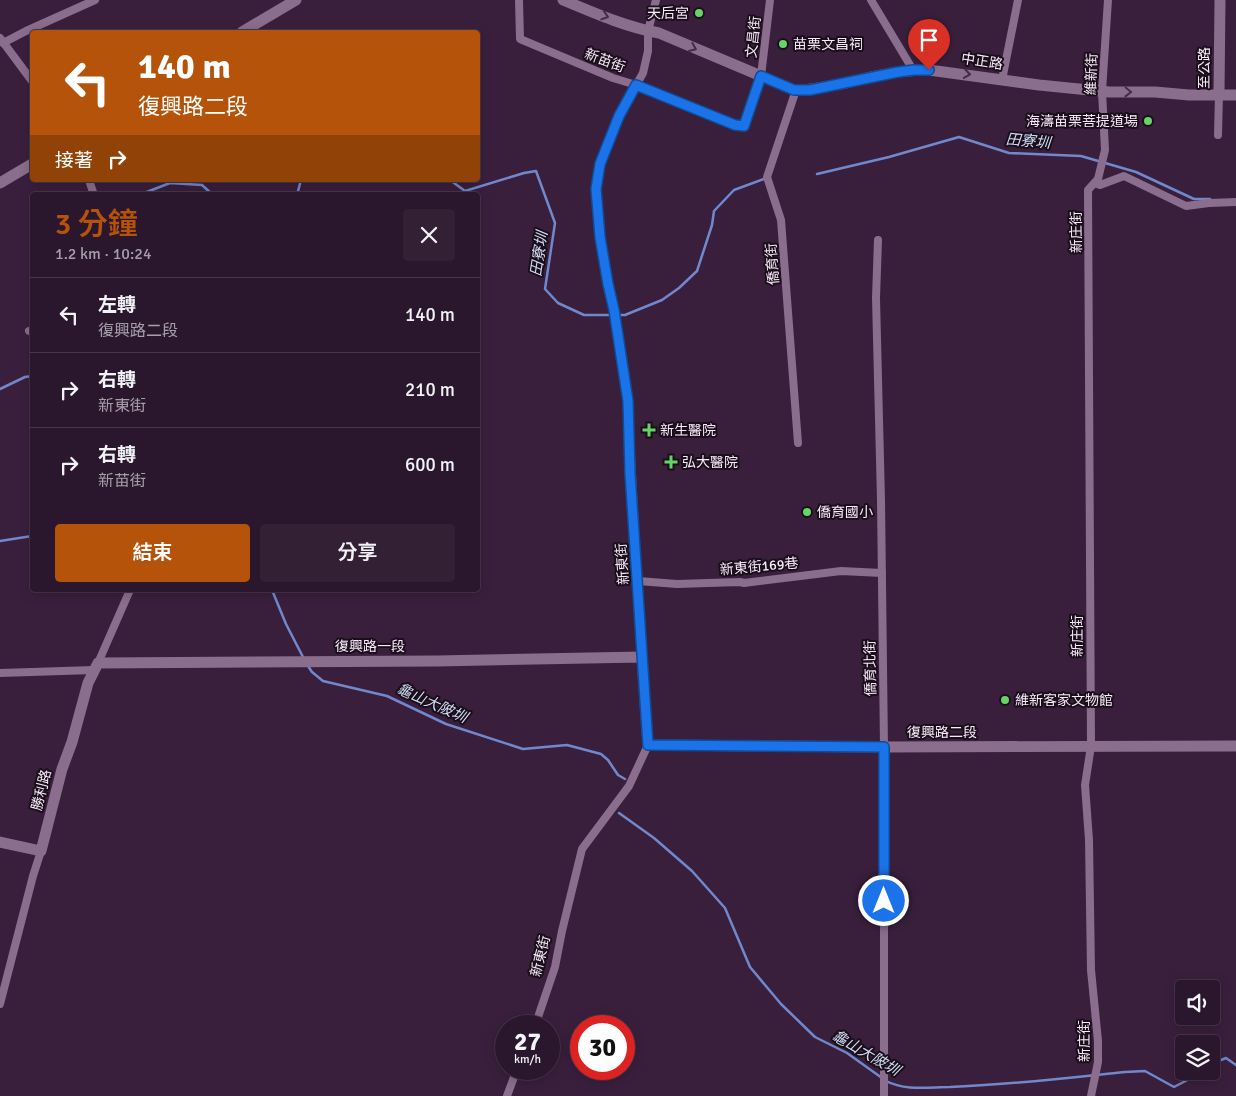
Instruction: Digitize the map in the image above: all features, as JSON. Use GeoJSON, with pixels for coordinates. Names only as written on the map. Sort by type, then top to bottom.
{"type":"FeatureCollection","features":[{"type":"Feature","properties":{"kind":"street"},"geometry":{"type":"LineString","coordinates":[[30,79],[2,41],[95,0]]}},
{"type":"Feature","properties":{"kind":"street"},"geometry":{"type":"LineString","coordinates":[[245,30],[296,0]]}},
{"type":"Feature","properties":{"kind":"street","name":"新苗街"},"geometry":{"type":"LineString","coordinates":[[519,0],[520,39],[613,78],[636,85],[735,125],[744,126],[761,76]]}},
{"type":"Feature","properties":{"kind":"street","name":"中正路"},"geometry":{"type":"LineString","coordinates":[[563,0],[594,13],[659,33],[796,90],[810,90],[914,70],[940,70],[1002,80],[1102,91],[1236,95]]}},
{"type":"Feature","properties":{"kind":"street","name":"新東街"},"geometry":{"type":"LineString","coordinates":[[539,1015],[555,967],[582,849],[629,786],[648,745],[630,473],[628,401],[614,310],[600,237],[596,189],[600,164],[619,116],[645,66],[648,51],[648,31],[656,0]]}},
{"type":"Feature","properties":{"kind":"street","name":"文昌街"},"geometry":{"type":"LineString","coordinates":[[761,76],[770,0]]}},
{"type":"Feature","properties":{"kind":"street"},"geometry":{"type":"LineString","coordinates":[[871,0],[914,70]]}},
{"type":"Feature","properties":{"kind":"street"},"geometry":{"type":"LineString","coordinates":[[1002,80],[1018,0]]}},
{"type":"Feature","properties":{"kind":"street","name":"維新街"},"geometry":{"type":"LineString","coordinates":[[1097,181],[1105,150],[1102,91],[1108,0]]}},
{"type":"Feature","properties":{"kind":"street","name":"至公路"},"geometry":{"type":"LineString","coordinates":[[1218,135],[1220,0]]}},
{"type":"Feature","properties":{"kind":"street","name":"僑育街"},"geometry":{"type":"LineString","coordinates":[[796,90],[767,177],[781,220],[798,443]]}},
{"type":"Feature","properties":{"kind":"street"},"geometry":{"type":"LineString","coordinates":[[0,183],[30,165]]}},
{"type":"Feature","properties":{"kind":"street"},"geometry":{"type":"LineString","coordinates":[[1097,181],[1100,185],[1124,176],[1186,206],[1236,202]]}},
{"type":"Feature","properties":{"kind":"street","name":"新庄街"},"geometry":{"type":"LineString","coordinates":[[1091,1096],[1098,1062],[1098,1041],[1091,970],[1089,840],[1085,785],[1091,746],[1089,657],[1090,393],[1088,190],[1097,181]]}},
{"type":"Feature","properties":{"kind":"street","name":"僑育北街"},"geometry":{"type":"LineString","coordinates":[[878,240],[876,298],[884,747],[884,1096]]}},
{"type":"Feature","properties":{"kind":"street","name":"新東街169巷"},"geometry":{"type":"LineString","coordinates":[[638,581],[677,584],[744,583],[841,572],[882,573]]}},
{"type":"Feature","properties":{"kind":"street","name":"勝利路"},"geometry":{"type":"LineString","coordinates":[[0,1004],[32,876],[41,851],[62,769],[72,742],[88,683],[129,592]]}},
{"type":"Feature","properties":{"kind":"street","name":"復興路一段"},"geometry":{"type":"LineString","coordinates":[[96,666],[642,657]]}},
{"type":"Feature","properties":{"kind":"street"},"geometry":{"type":"LineString","coordinates":[[0,673],[96,666]]}},
{"type":"Feature","properties":{"kind":"street","name":"復興路二段"},"geometry":{"type":"LineString","coordinates":[[648,745],[884,747],[1236,746]]}},
{"type":"Feature","properties":{"kind":"street"},"geometry":{"type":"LineString","coordinates":[[0,842],[41,851]]}},
{"type":"Feature","properties":{"kind":"street"},"geometry":{"type":"LineString","coordinates":[[507,1096],[513,1080]]}},
{"type":"Feature","properties":{"kind":"waterway","name":"田寮圳"},"geometry":{"type":"LineString","coordinates":[[817,174],[889,157],[959,137],[1009,153],[1081,156],[1136,172],[1194,199],[1210,199]]}},
{"type":"Feature","properties":{"kind":"waterway","name":"田寮圳"},"geometry":{"type":"LineString","coordinates":[[453,182],[465,191],[536,171],[555,223],[545,289],[558,303],[584,315],[625,315],[662,300],[679,288],[697,271],[712,225],[714,211],[734,190],[764,179]]}},
{"type":"Feature","properties":{"kind":"waterway","name":"田寮圳"},"geometry":{"type":"LineString","coordinates":[[298,192],[300,182]]}},
{"type":"Feature","properties":{"kind":"waterway","name":"田寮圳"},"geometry":{"type":"LineString","coordinates":[[147,192],[170,183],[202,185],[210,192]]}},
{"type":"Feature","properties":{"kind":"waterway","name":"龜山大陂圳"},"geometry":{"type":"LineString","coordinates":[[0,389],[30,376]]}},
{"type":"Feature","properties":{"kind":"waterway","name":"龜山大陂圳"},"geometry":{"type":"LineString","coordinates":[[0,541],[30,536]]}},
{"type":"Feature","properties":{"kind":"waterway","name":"龜山大陂圳"},"geometry":{"type":"LineString","coordinates":[[273,592],[286,624],[304,659]]}},
{"type":"Feature","properties":{"kind":"waterway","name":"龜山大陂圳"},"geometry":{"type":"LineString","coordinates":[[308,666],[323,681],[387,696],[446,724],[523,749],[567,745],[601,754],[608,760],[618,775],[625,779]]}},
{"type":"Feature","properties":{"kind":"waterway","name":"龜山大陂圳"},"geometry":{"type":"LineString","coordinates":[[619,813],[654,838],[692,871],[725,908],[750,967],[781,1004],[815,1037],[847,1053],[882,1078]]}},
{"type":"Feature","properties":{"kind":"waterway","name":"龜山大陂圳"},"geometry":{"type":"LineString","coordinates":[[1220,1060],[1226,1058],[1236,1065]]}},
{"type":"Feature","properties":{"kind":"waterway","name":"龜山大陂圳"},"geometry":{"type":"LineString","coordinates":[[886,1081],[901,1086],[926,1088],[1016,1083],[1145,1071],[1174,1087],[1187,1080]]}},
{"type":"Feature","properties":{"kind":"place","name":"天后宮"},"geometry":{"type":"Point","coordinates":[699,13]}},
{"type":"Feature","properties":{"kind":"place","name":"苗栗文昌祠"},"geometry":{"type":"Point","coordinates":[783,44]}},
{"type":"Feature","properties":{"kind":"place","name":"海濤苗栗菩提道場"},"geometry":{"type":"Point","coordinates":[1148,121]}},
{"type":"Feature","properties":{"kind":"place","name":"新生醫院"},"geometry":{"type":"Point","coordinates":[649,430]}},
{"type":"Feature","properties":{"kind":"place","name":"弘大醫院"},"geometry":{"type":"Point","coordinates":[671,462]}},
{"type":"Feature","properties":{"kind":"place","name":"僑育國小"},"geometry":{"type":"Point","coordinates":[807,512]}},
{"type":"Feature","properties":{"kind":"place","name":"維新客家文物館"},"geometry":{"type":"Point","coordinates":[1005,700]}},
{"type":"Feature","properties":{"kind":"route"},"geometry":{"type":"LineString","coordinates":[[884,901],[884,747],[648,745],[634,508],[630,473],[628,401],[620,360],[614,310],[600,237],[596,189],[600,164],[619,116],[636,85],[735,125],[744,126],[761,76],[794,90],[802,91],[898,72],[929,70]]}}]}
